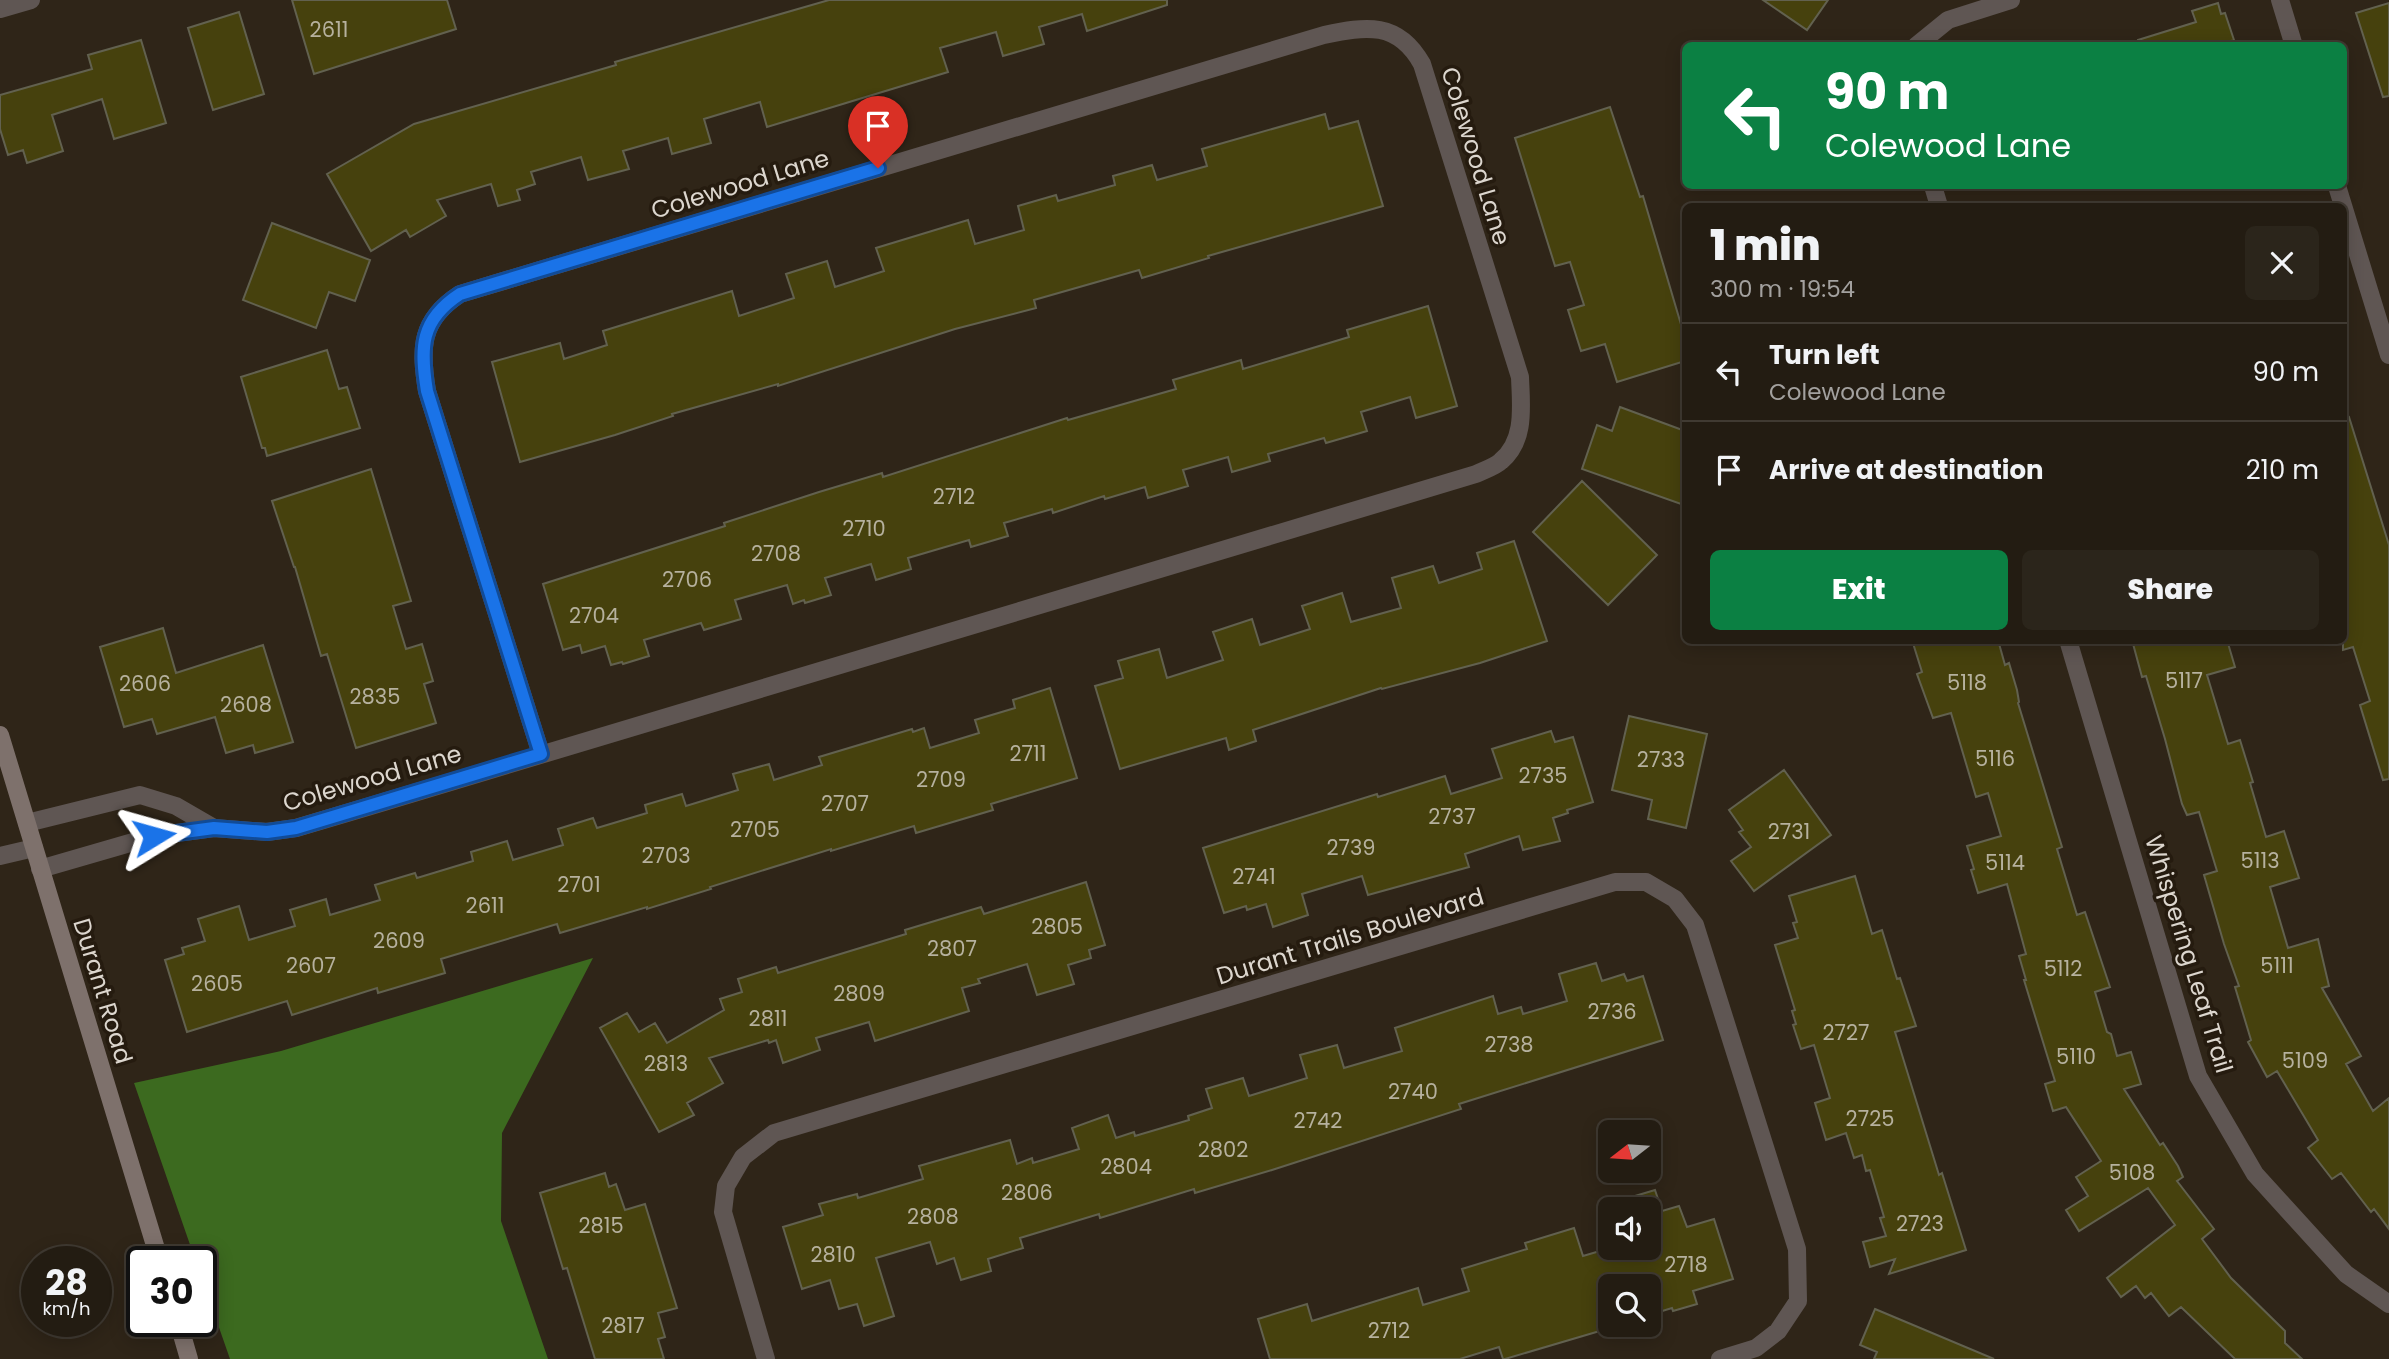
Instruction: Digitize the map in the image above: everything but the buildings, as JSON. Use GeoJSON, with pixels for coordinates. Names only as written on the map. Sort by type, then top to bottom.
{"type":"FeatureCollection","features":[{"type":"Feature","properties":{"kind":"street"},"geometry":{"type":"LineString","coordinates":[[1921,42],[1948,20],[2011,0]]}},
{"type":"Feature","properties":{"kind":"street"},"geometry":{"type":"LineString","coordinates":[[2280,0],[2293,42]]}},
{"type":"Feature","properties":{"kind":"street","name":"Colewood Lane"},"geometry":{"type":"LineString","coordinates":[[40,869],[154,836],[214,828],[267,832],[296,828],[1476,474],[1500,462],[1513,448],[1520,426],[1520,377],[1422,64],[1414,50],[1391,32],[1375,28],[1359,28],[1324,35],[460,294],[446,303],[428,327],[423,345],[427,391],[541,754]]}},
{"type":"Feature","properties":{"kind":"street"},"geometry":{"type":"LineString","coordinates":[[2347,218],[2389,355]]}},
{"type":"Feature","properties":{"kind":"street","name":"Whispering Leaf Trail"},"geometry":{"type":"LineString","coordinates":[[2069,644],[2198,1076],[2255,1174],[2346,1274],[2389,1304]]}},
{"type":"Feature","properties":{"kind":"street","name":"Durant Road"},"geometry":{"type":"LineString","coordinates":[[0,735],[155,1246]]}},
{"type":"Feature","properties":{"kind":"street","name":"Colewood Lane"},"geometry":{"type":"LineString","coordinates":[[27,823],[140,795],[176,806],[214,828]]}},
{"type":"Feature","properties":{"kind":"street"},"geometry":{"type":"LineString","coordinates":[[0,856],[34,848]]}},
{"type":"Feature","properties":{"kind":"street","name":"Durant Trails Boulevard"},"geometry":{"type":"LineString","coordinates":[[766,1359],[723,1212],[726,1186],[743,1157],[774,1133],[1615,882],[1646,882],[1675,899],[1695,925],[1797,1249],[1798,1301],[1778,1331],[1756,1348],[1720,1359]]}},
{"type":"Feature","properties":{"kind":"street"},"geometry":{"type":"LineString","coordinates":[[183,1337],[189,1359]]}},
{"type":"Feature","properties":{"kind":"shaded area"},"geometry":{"type":"Polygon","coordinates":[[[593,958],[502,1133],[501,1221],[548,1359],[230,1359],[217,1322],[217,1246],[190,1246],[134,1083],[281,1051],[593,958]]]}},
{"type":"Feature","properties":{"kind":"route"},"geometry":{"type":"LineString","coordinates":[[154,836],[214,828],[267,832],[296,828],[541,754],[427,391],[423,345],[428,327],[446,303],[460,294],[878,168]]}}]}
